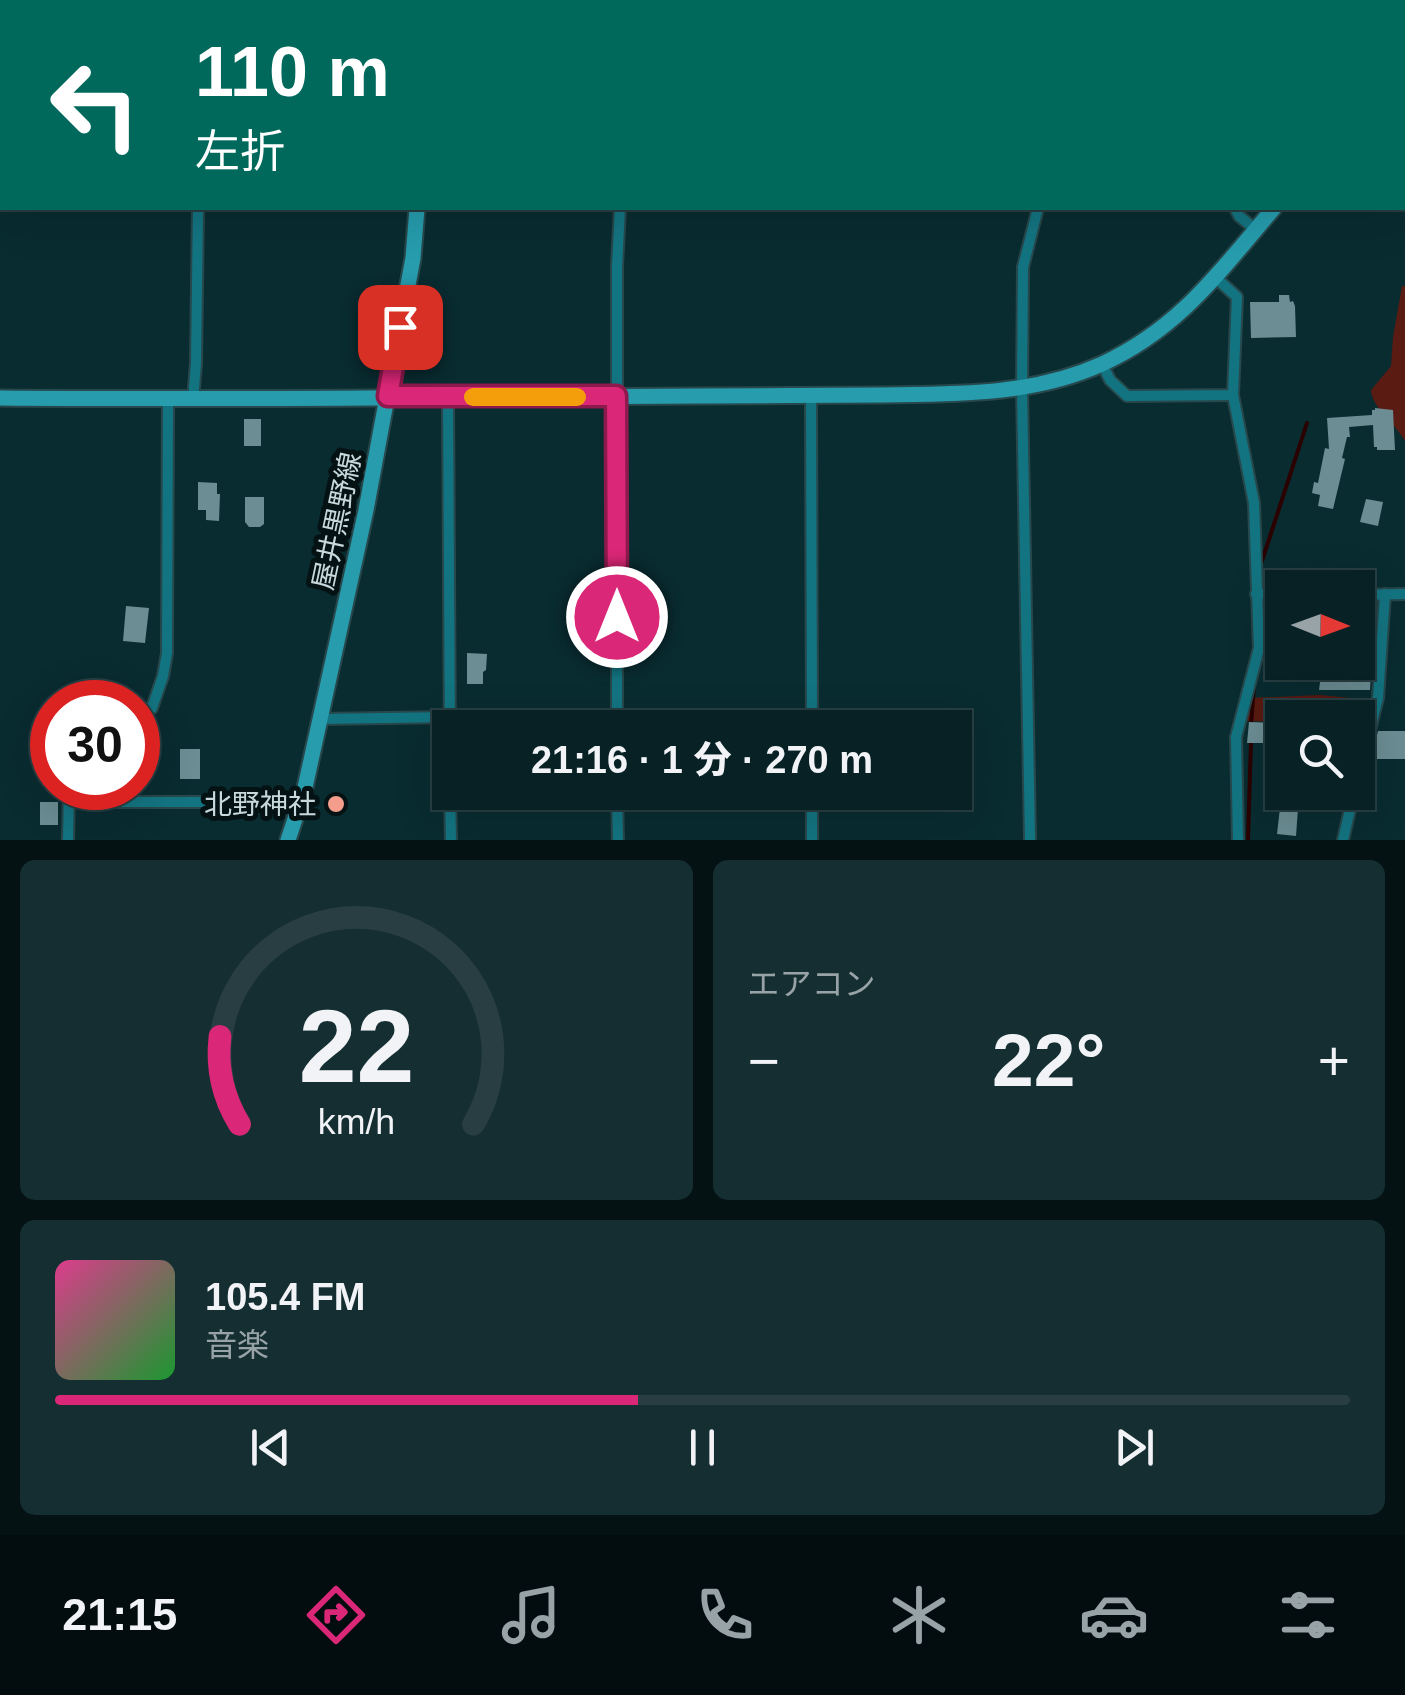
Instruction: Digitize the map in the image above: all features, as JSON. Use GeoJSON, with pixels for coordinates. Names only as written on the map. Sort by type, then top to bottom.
{"type":"FeatureCollection","features":[{"type":"Feature","properties":{"kind":"street"},"geometry":{"type":"LineString","coordinates":[[193,400],[198,210]]}},
{"type":"Feature","properties":{"kind":"street","name":"屋井黒野線"},"geometry":{"type":"LineString","coordinates":[[288,840],[304,792],[366,510],[413,258],[416,210]]}},
{"type":"Feature","properties":{"kind":"street"},"geometry":{"type":"LineString","coordinates":[[617,710],[620,210]]}},
{"type":"Feature","properties":{"kind":"street"},"geometry":{"type":"LineString","coordinates":[[1030,840],[1023,268],[1038,210]]}},
{"type":"Feature","properties":{"kind":"street"},"geometry":{"type":"LineString","coordinates":[[1236,210],[1255,229]]}},
{"type":"Feature","properties":{"kind":"street"},"geometry":{"type":"LineString","coordinates":[[0,398],[971,394],[1022,388],[1102,364],[1168,325],[1195,300],[1272,210]]}},
{"type":"Feature","properties":{"kind":"street"},"geometry":{"type":"LineString","coordinates":[[1215,277],[1237,298],[1233,395],[1254,503],[1260,648],[1236,737],[1238,840]]}},
{"type":"Feature","properties":{"kind":"street"},"geometry":{"type":"LineString","coordinates":[[1102,364],[1110,380],[1126,396],[1233,395]]}},
{"type":"Feature","properties":{"kind":"street"},"geometry":{"type":"LineString","coordinates":[[811,395],[812,710]]}},
{"type":"Feature","properties":{"kind":"street"},"geometry":{"type":"LineString","coordinates":[[448,398],[450,710]]}},
{"type":"Feature","properties":{"kind":"street"},"geometry":{"type":"LineString","coordinates":[[160,687],[167,653],[168,399]]}},
{"type":"Feature","properties":{"kind":"street"},"geometry":{"type":"LineString","coordinates":[[1256,594],[1265,594]]}},
{"type":"Feature","properties":{"kind":"street"},"geometry":{"type":"LineString","coordinates":[[1375,594],[1405,594]]}},
{"type":"Feature","properties":{"kind":"street"},"geometry":{"type":"LineString","coordinates":[[1375,710],[1385,594]]}},
{"type":"Feature","properties":{"kind":"street"},"geometry":{"type":"LineString","coordinates":[[320,719],[432,717]]}},
{"type":"Feature","properties":{"kind":"street"},"geometry":{"type":"LineString","coordinates":[[160,802],[300,802]]}},
{"type":"Feature","properties":{"kind":"street"},"geometry":{"type":"LineString","coordinates":[[68,840],[69,810]]}},
{"type":"Feature","properties":{"kind":"street"},"geometry":{"type":"LineString","coordinates":[[450,810],[451,840]]}},
{"type":"Feature","properties":{"kind":"street"},"geometry":{"type":"LineString","coordinates":[[617,810],[618,840]]}},
{"type":"Feature","properties":{"kind":"street"},"geometry":{"type":"LineString","coordinates":[[812,810],[812,840]]}},
{"type":"Feature","properties":{"kind":"street"},"geometry":{"type":"LineString","coordinates":[[1343,840],[1350,810]]}},
{"type":"Feature","properties":{"kind":"shaded area"},"geometry":{"type":"Polygon","coordinates":[[[1402,286],[1405,441],[1375,403],[1371,390],[1391,366],[1402,286]]]}},
{"type":"Feature","properties":{"kind":"shaded area"},"geometry":{"type":"Polygon","coordinates":[[[1320,695],[1373,700],[1265,700],[1265,722],[1245,721],[1250,698],[1320,695]]]}},
{"type":"Feature","properties":{"kind":"building"},"geometry":{"type":"Polygon","coordinates":[[[1279,295],[1289,295],[1290,302],[1293,301],[1296,337],[1251,338],[1250,302],[1279,302],[1279,295]]]}},
{"type":"Feature","properties":{"kind":"building"},"geometry":{"type":"Polygon","coordinates":[[[1375,408],[1393,410],[1395,450],[1374,447],[1373,425],[1349,427],[1333,509],[1318,506],[1320,495],[1312,493],[1325,448],[1329,449],[1327,418],[1372,415],[1375,408]]]}},
{"type":"Feature","properties":{"kind":"building"},"geometry":{"type":"Polygon","coordinates":[[[244,419],[261,419],[261,446],[244,446],[244,419]]]}},
{"type":"Feature","properties":{"kind":"building"},"geometry":{"type":"Polygon","coordinates":[[[198,482],[217,483],[219,521],[206,520],[206,510],[198,510],[198,482]]]}},
{"type":"Feature","properties":{"kind":"building"},"geometry":{"type":"Polygon","coordinates":[[[245,497],[264,497],[264,524],[260,527],[249,527],[245,522],[245,497]]]}},
{"type":"Feature","properties":{"kind":"building"},"geometry":{"type":"Polygon","coordinates":[[[1366,499],[1383,502],[1378,526],[1360,522],[1366,499]]]}},
{"type":"Feature","properties":{"kind":"building"},"geometry":{"type":"Polygon","coordinates":[[[126,606],[149,608],[145,643],[123,641],[126,606]]]}},
{"type":"Feature","properties":{"kind":"building"},"geometry":{"type":"Polygon","coordinates":[[[467,653],[487,654],[483,684],[467,684],[467,653]]]}},
{"type":"Feature","properties":{"kind":"building"},"geometry":{"type":"Polygon","coordinates":[[[1320,680],[1371,680],[1370,690],[1319,690],[1320,680]]]}},
{"type":"Feature","properties":{"kind":"building"},"geometry":{"type":"Polygon","coordinates":[[[1249,722],[1265,722],[1265,743],[1247,743],[1249,722]]]}},
{"type":"Feature","properties":{"kind":"building"},"geometry":{"type":"Polygon","coordinates":[[[1378,731],[1405,731],[1405,759],[1375,759],[1378,731]]]}},
{"type":"Feature","properties":{"kind":"building"},"geometry":{"type":"Polygon","coordinates":[[[180,749],[200,749],[200,779],[180,779],[180,749]]]}},
{"type":"Feature","properties":{"kind":"building"},"geometry":{"type":"Polygon","coordinates":[[[40,810],[58,810],[58,825],[40,825],[40,810]]]}},
{"type":"Feature","properties":{"kind":"building"},"geometry":{"type":"Polygon","coordinates":[[[1280,810],[1298,810],[1296,836],[1277,834],[1280,810]]]}},
{"type":"Feature","properties":{"kind":"waterway"},"geometry":{"type":"LineString","coordinates":[[1260,567],[1307,423]]}},
{"type":"Feature","properties":{"kind":"waterway"},"geometry":{"type":"LineString","coordinates":[[1251,725],[1254,685]]}},
{"type":"Feature","properties":{"kind":"waterway"},"geometry":{"type":"LineString","coordinates":[[1248,840],[1251,740]]}},
{"type":"Feature","properties":{"kind":"slow traffic"},"geometry":{"type":"LineString","coordinates":[[473,397],[577,397]]}},
{"type":"Feature","properties":{"kind":"place","name":"北野神社"},"geometry":{"type":"Point","coordinates":[336,804]}},
{"type":"Feature","properties":{"kind":"route"},"geometry":{"type":"LineString","coordinates":[[400,327],[388,396],[616,396],[617,617]]}}]}
